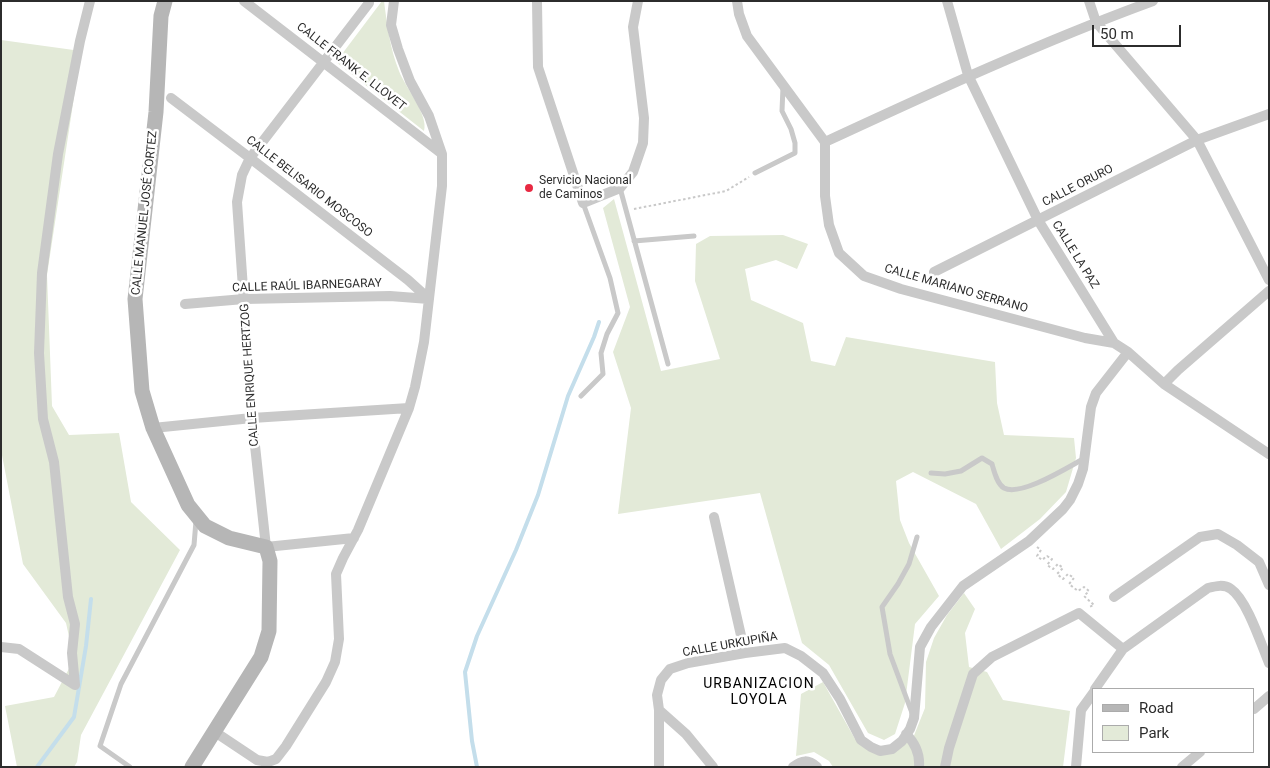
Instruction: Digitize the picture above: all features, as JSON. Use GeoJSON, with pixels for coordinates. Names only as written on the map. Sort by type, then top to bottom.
{"type":"FeatureCollection","features":[{"type":"Feature","properties":{"kind":"street"},"geometry":{"type":"LineString","coordinates":[[1,647],[19,649],[75,685],[72,653],[75,624],[68,597],[54,462],[43,418],[39,353],[42,273],[58,154],[80,41],[90,1]]}},
{"type":"Feature","properties":{"kind":"street","name":"CALLE MANUEL JOSÉ CORTEZ"},"geometry":{"type":"LineString","coordinates":[[165,1],[161,16],[156,112],[135,299],[142,391],[153,428],[188,505],[205,526],[229,538],[266,547]]}},
{"type":"Feature","properties":{"kind":"street","name":"CALLE FRANK E. LLOVET"},"geometry":{"type":"LineString","coordinates":[[244,1],[442,154]]}},
{"type":"Feature","properties":{"kind":"street"},"geometry":{"type":"LineString","coordinates":[[215,732],[257,760],[270,764],[286,746],[326,682],[335,662],[338,639],[336,574],[354,538],[409,408],[424,342],[442,186],[442,154],[429,116],[410,81],[398,49],[391,25],[394,1]]}},
{"type":"Feature","properties":{"kind":"street"},"geometry":{"type":"LineString","coordinates":[[537,1],[538,67],[583,203],[620,188],[634,172],[643,143],[644,118],[633,27],[638,1]]}},
{"type":"Feature","properties":{"kind":"street"},"geometry":{"type":"LineString","coordinates":[[737,1],[746,36],[825,142],[968,76],[1096,22],[1153,1]]}},
{"type":"Feature","properties":{"kind":"street","name":"CALLE LA PAZ"},"geometry":{"type":"LineString","coordinates":[[947,1],[968,76],[1038,220],[1114,343],[1128,352],[1164,384],[1269,454]]}},
{"type":"Feature","properties":{"kind":"street"},"geometry":{"type":"LineString","coordinates":[[1089,1],[1096,22],[1197,140],[1269,280]]}},
{"type":"Feature","properties":{"kind":"street","name":"CALLE ENRIQUE HERTZOG"},"geometry":{"type":"LineString","coordinates":[[192,767],[261,657],[269,631],[270,561],[266,547],[252,418],[237,202],[242,176],[250,158],[369,3]]}},
{"type":"Feature","properties":{"kind":"street","name":"CALLE BELISARIO MOSCOSO"},"geometry":{"type":"LineString","coordinates":[[171,98],[408,280],[429,299]]}},
{"type":"Feature","properties":{"kind":"street","name":"CALLE ORURO"},"geometry":{"type":"LineString","coordinates":[[934,272],[1197,140],[1269,114]]}},
{"type":"Feature","properties":{"kind":"street","name":"CALLE MARIANO SERRANO"},"geometry":{"type":"LineString","coordinates":[[825,142],[825,196],[829,225],[839,253],[864,276],[1085,338],[1114,343]]}},
{"type":"Feature","properties":{"kind":"street"},"geometry":{"type":"LineString","coordinates":[[1164,384],[1269,291]]}},
{"type":"Feature","properties":{"kind":"street","name":"CALLE RAÚL IBARNEGARAY"},"geometry":{"type":"LineString","coordinates":[[185,304],[244,299],[390,296],[429,299]]}},
{"type":"Feature","properties":{"kind":"street","name":"CALLE URKUPIÑA"},"geometry":{"type":"LineString","coordinates":[[659,767],[659,710],[657,696],[661,680],[670,669],[688,663],[785,648],[801,656],[823,672],[840,699],[861,740],[880,751],[892,749],[906,734],[914,718],[920,647],[931,627],[964,586],[1029,541],[1070,500],[1078,484],[1085,458],[1091,407],[1096,393],[1128,352]]}},
{"type":"Feature","properties":{"kind":"street"},"geometry":{"type":"LineString","coordinates":[[153,428],[252,418],[409,408]]}},
{"type":"Feature","properties":{"kind":"street"},"geometry":{"type":"LineString","coordinates":[[714,516],[745,653]]}},
{"type":"Feature","properties":{"kind":"street"},"geometry":{"type":"LineString","coordinates":[[1114,597],[1200,538],[1218,534],[1259,562],[1269,585]]}},
{"type":"Feature","properties":{"kind":"street"},"geometry":{"type":"LineString","coordinates":[[266,547],[354,538]]}},
{"type":"Feature","properties":{"kind":"street"},"geometry":{"type":"LineString","coordinates":[[1096,688],[1123,649],[1208,588],[1220,585],[1231,589],[1247,609],[1269,663]]}},
{"type":"Feature","properties":{"kind":"street"},"geometry":{"type":"LineString","coordinates":[[945,767],[949,748],[973,674],[992,657],[1080,612],[1123,649]]}},
{"type":"Feature","properties":{"kind":"street"},"geometry":{"type":"LineString","coordinates":[[1076,767],[1081,710],[1092,694]]}},
{"type":"Feature","properties":{"kind":"street"},"geometry":{"type":"LineString","coordinates":[[1255,707],[1269,696]]}},
{"type":"Feature","properties":{"kind":"street"},"geometry":{"type":"LineString","coordinates":[[659,710],[686,734],[713,767]]}},
{"type":"Feature","properties":{"kind":"street"},"geometry":{"type":"LineString","coordinates":[[906,734],[913,742],[920,760],[919,767]]}},
{"type":"Feature","properties":{"kind":"street"},"geometry":{"type":"LineString","coordinates":[[1182,767],[1199,753]]}},
{"type":"Feature","properties":{"kind":"street"},"geometry":{"type":"LineString","coordinates":[[793,767],[799,762],[806,760],[817,767]]}},
{"type":"Feature","properties":{"kind":"lane"},"geometry":{"type":"LineString","coordinates":[[755,173],[795,153],[791,129],[782,111],[783,86]]}},
{"type":"Feature","properties":{"kind":"lane"},"geometry":{"type":"LineString","coordinates":[[620,188],[668,364]]}},
{"type":"Feature","properties":{"kind":"lane"},"geometry":{"type":"LineString","coordinates":[[581,396],[603,374],[601,353],[607,334],[618,313],[610,278],[583,203]]}},
{"type":"Feature","properties":{"kind":"lane"},"geometry":{"type":"LineString","coordinates":[[634,241],[694,236]]}},
{"type":"Feature","properties":{"kind":"lane"},"geometry":{"type":"LineString","coordinates":[[931,473],[945,474],[961,471],[982,458],[992,464],[1000,485],[1005,489],[1016,490],[1033,484],[1085,458]]}},
{"type":"Feature","properties":{"kind":"lane"},"geometry":{"type":"LineString","coordinates":[[130,767],[100,746],[121,684],[194,545],[197,516]]}},
{"type":"Feature","properties":{"kind":"lane"},"geometry":{"type":"LineString","coordinates":[[914,718],[890,654],[882,607],[909,564],[916,537]]}},
{"type":"Feature","properties":{"kind":"path"},"geometry":{"type":"LineString","coordinates":[[626,210],[726,191],[755,173]]}},
{"type":"Feature","properties":{"kind":"path"},"geometry":{"type":"LineString","coordinates":[[902,288],[934,272]]}},
{"type":"Feature","properties":{"kind":"path"},"geometry":{"type":"LineString","coordinates":[[1029,541],[1041,550],[1036,556],[1042,560],[1048,556],[1052,559],[1047,564],[1053,569],[1058,564],[1063,568],[1057,574],[1063,579],[1068,574],[1074,578],[1069,584],[1078,591],[1084,587],[1089,591],[1084,596],[1094,605],[1080,612]]}},
{"type":"Feature","properties":{"kind":"green space"},"geometry":{"type":"Polygon","coordinates":[[[382,1],[384,1],[393,54],[402,78],[420,109],[425,124],[424,131],[336,62],[382,1]]]}},
{"type":"Feature","properties":{"kind":"green space"},"geometry":{"type":"Polygon","coordinates":[[[1,40],[81,51],[47,275],[52,406],[69,435],[119,433],[131,502],[180,550],[81,735],[77,762],[74,767],[17,767],[5,706],[54,697],[74,659],[66,623],[23,564],[1,450],[1,40]]]}},
{"type":"Feature","properties":{"kind":"green space"},"geometry":{"type":"Polygon","coordinates":[[[614,199],[661,371],[720,359],[695,281],[696,244],[710,236],[783,235],[808,244],[797,269],[776,260],[745,269],[751,300],[803,323],[811,361],[835,366],[846,337],[995,362],[997,403],[1004,435],[1074,438],[1076,458],[1066,492],[1040,519],[1001,549],[976,504],[913,472],[896,481],[900,520],[909,543],[939,596],[915,624],[905,703],[895,734],[884,740],[868,733],[829,665],[802,643],[760,493],[618,514],[631,408],[613,352],[630,307],[603,208],[614,199]]]}},
{"type":"Feature","properties":{"kind":"green space"},"geometry":{"type":"Polygon","coordinates":[[[964,593],[975,609],[965,633],[969,667],[987,672],[1003,700],[1070,711],[1063,767],[833,767],[829,761],[814,752],[796,756],[801,694],[823,682],[855,739],[892,751],[913,738],[925,708],[926,662],[934,638],[947,615],[964,593]]]}},
{"type":"Feature","properties":{"kind":"waterway"},"geometry":{"type":"LineString","coordinates":[[477,767],[472,741],[465,672],[477,636],[516,550],[538,495],[568,396],[599,322]]}},
{"type":"Feature","properties":{"kind":"waterway"},"geometry":{"type":"LineString","coordinates":[[37,767],[74,717],[86,646],[91,599]]}},
{"type":"Feature","properties":{"kind":"place","name":"Servicio Nacional de Caminos"},"geometry":{"type":"Point","coordinates":[529,188]}},
{"type":"Feature","properties":{"kind":"district","name":"URBANIZACION LOYOLA"},"geometry":{"type":"Point","coordinates":[759,692]}}]}
